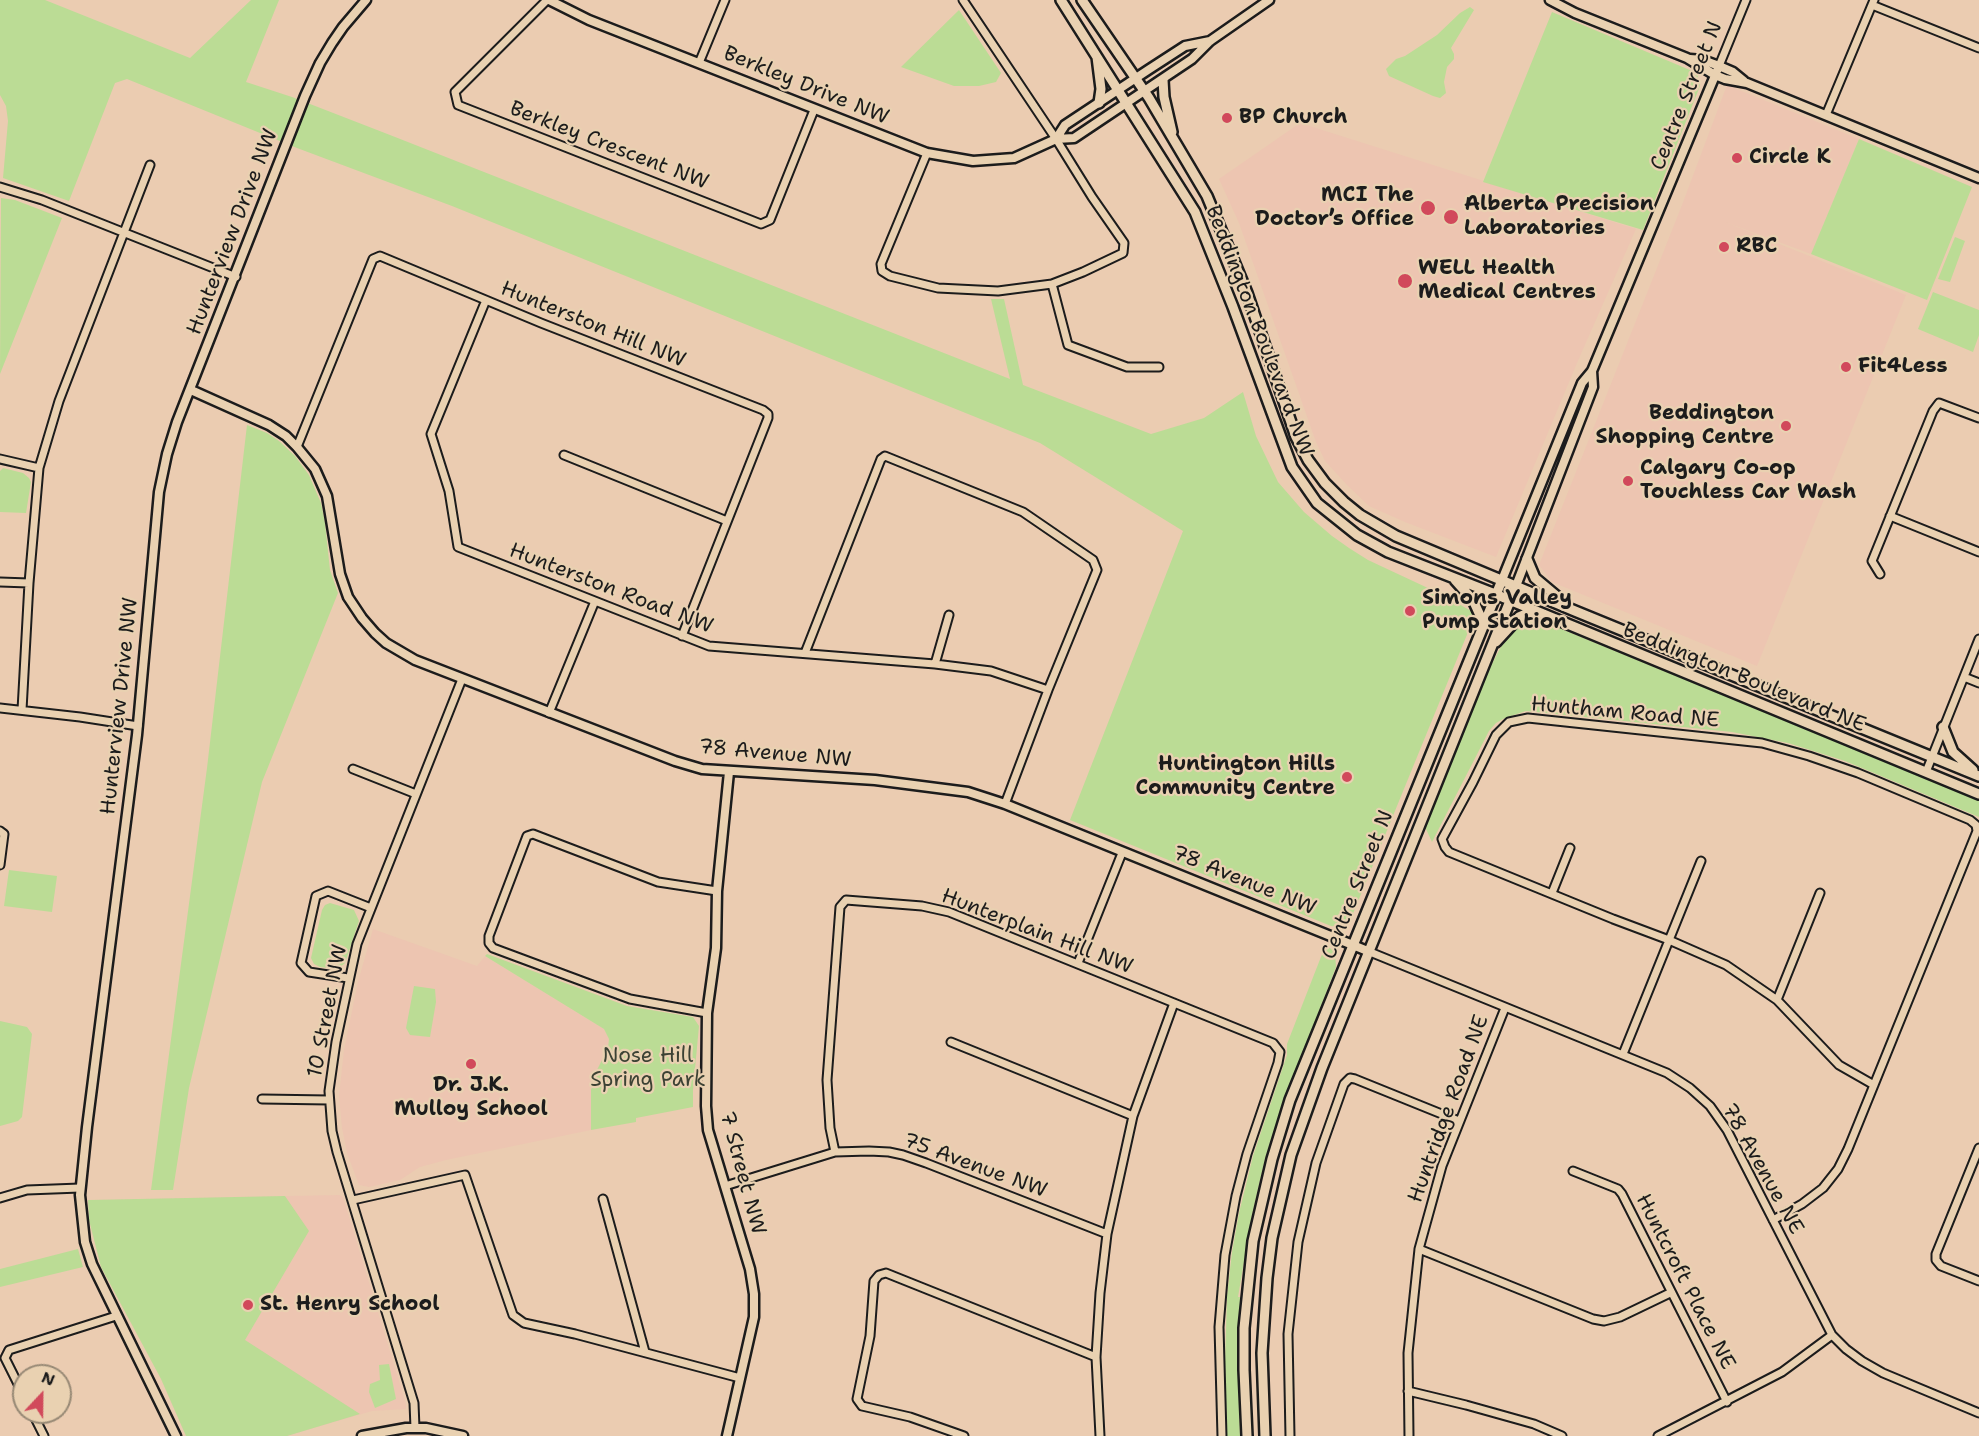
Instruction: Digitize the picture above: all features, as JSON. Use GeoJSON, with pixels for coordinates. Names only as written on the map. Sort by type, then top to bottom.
{"type":"FeatureCollection","features":[{"type":"Feature","properties":{"kind":"main road","name":"Beddington Boulevard NW"},"geometry":{"type":"LineString","coordinates":[[1061,0],[1195,212],[1237,317],[1292,467],[1317,503],[1357,536],[1388,552],[1495,594]]}},
{"type":"Feature","properties":{"kind":"main road","name":"Beddington Boulevard NW"},"geometry":{"type":"LineString","coordinates":[[1082,0],[1136,78],[1207,196],[1247,293],[1296,437],[1308,460],[1325,483],[1360,515],[1396,536],[1509,583]]}},
{"type":"Feature","properties":{"kind":"main road"},"geometry":{"type":"LineString","coordinates":[[1097,54],[1101,89],[1099,103]]}},
{"type":"Feature","properties":{"kind":"main road"},"geometry":{"type":"LineString","coordinates":[[1163,80],[1164,97],[1173,138]]}},
{"type":"Feature","properties":{"kind":"main road"},"geometry":{"type":"LineString","coordinates":[[1527,559],[1541,584],[1575,611]]}},
{"type":"Feature","properties":{"kind":"main road"},"geometry":{"type":"LineString","coordinates":[[1454,578],[1473,600],[1483,622]]}},
{"type":"Feature","properties":{"kind":"main road","name":"Centre Street N"},"geometry":{"type":"LineString","coordinates":[[1247,1436],[1244,1328],[1252,1250],[1272,1159],[1290,1100],[1483,622],[1495,594],[1509,583]]}},
{"type":"Feature","properties":{"kind":"main road","name":"Centre Street N"},"geometry":{"type":"LineString","coordinates":[[1265,1436],[1263,1316],[1276,1218],[1291,1155],[1307,1108],[1510,600],[1509,583]]}},
{"type":"Feature","properties":{"kind":"main road","name":"Beddington Boulevard NE"},"geometry":{"type":"LineString","coordinates":[[1509,583],[1979,775]]}},
{"type":"Feature","properties":{"kind":"main road","name":"Beddington Boulevard NE"},"geometry":{"type":"LineString","coordinates":[[1495,594],[1979,794]]}},
{"type":"Feature","properties":{"kind":"main road"},"geometry":{"type":"LineString","coordinates":[[1490,648],[1519,617],[1533,611]]}},
{"type":"Feature","properties":{"kind":"main road"},"geometry":{"type":"LineString","coordinates":[[1943,727],[1953,752],[1979,775]]}},
{"type":"Feature","properties":{"kind":"street","name":"Hunterview Drive NW"},"geometry":{"type":"LineString","coordinates":[[176,1436],[92,1264],[85,1242],[80,1188],[138,726],[159,492],[177,422],[236,277],[302,104],[320,63],[343,27],[366,0]]}},
{"type":"Feature","properties":{"kind":"street","name":"Berkley Drive NW"},"geometry":{"type":"LineString","coordinates":[[548,0],[589,21],[927,153],[973,161],[1014,158],[1056,139],[1074,138],[1163,80],[1192,59],[1210,41]]}},
{"type":"Feature","properties":{"kind":"street","name":"Berkley Crescent NW"},"geometry":{"type":"LineString","coordinates":[[548,0],[455,92],[458,105],[761,224],[770,220],[814,110]]}},
{"type":"Feature","properties":{"kind":"street"},"geometry":{"type":"LineString","coordinates":[[699,63],[724,0]]}},
{"type":"Feature","properties":{"kind":"street"},"geometry":{"type":"LineString","coordinates":[[927,153],[881,264],[882,271],[890,276],[938,288],[998,291],[1052,284],[1123,253],[1124,243],[963,0]]}},
{"type":"Feature","properties":{"kind":"street"},"geometry":{"type":"LineString","coordinates":[[1210,41],[1269,0]]}},
{"type":"Feature","properties":{"kind":"street"},"geometry":{"type":"LineString","coordinates":[[1550,0],[1575,13],[1687,58],[1703,60],[1725,79],[1746,82],[1979,178]]}},
{"type":"Feature","properties":{"kind":"street","name":"Centre Street N"},"geometry":{"type":"LineString","coordinates":[[1509,583],[1582,383],[1592,371],[1746,0]]}},
{"type":"Feature","properties":{"kind":"street"},"geometry":{"type":"LineString","coordinates":[[1826,115],[1873,2],[1979,48]]}},
{"type":"Feature","properties":{"kind":"street","name":"Berkley Drive NW"},"geometry":{"type":"LineString","coordinates":[[1056,139],[1065,125],[1185,46],[1210,41]]}},
{"type":"Feature","properties":{"kind":"street"},"geometry":{"type":"LineString","coordinates":[[22,710],[29,583],[39,468],[59,401],[150,165]]}},
{"type":"Feature","properties":{"kind":"street"},"geometry":{"type":"LineString","coordinates":[[0,187],[42,200],[236,277]]}},
{"type":"Feature","properties":{"kind":"street","name":"Hunterston Hill NW"},"geometry":{"type":"LineString","coordinates":[[297,447],[374,259],[380,256],[763,410],[768,414],[768,418],[682,636]]}},
{"type":"Feature","properties":{"kind":"street"},"geometry":{"type":"LineString","coordinates":[[1052,284],[1068,345],[1127,367],[1159,367]]}},
{"type":"Feature","properties":{"kind":"street","name":"Hunterston Road NW"},"geometry":{"type":"LineString","coordinates":[[486,300],[431,434],[449,491],[458,547],[709,646],[935,664],[992,671],[1048,690]]}},
{"type":"Feature","properties":{"kind":"street","name":"Centre Street N"},"geometry":{"type":"LineString","coordinates":[[1509,583],[1527,559],[1593,387],[1592,371]]}},
{"type":"Feature","properties":{"kind":"street","name":"78 Avenue NW"},"geometry":{"type":"LineString","coordinates":[[191,390],[269,425],[286,436],[315,469],[327,496],[340,574],[348,597],[375,633],[400,652],[549,713],[702,769],[875,780],[968,792],[1005,804],[1370,952]]}},
{"type":"Feature","properties":{"kind":"street"},"geometry":{"type":"LineString","coordinates":[[1880,574],[1872,561],[1933,411],[1939,403],[1979,418]]}},
{"type":"Feature","properties":{"kind":"street"},"geometry":{"type":"LineString","coordinates":[[564,456],[727,521]]}},
{"type":"Feature","properties":{"kind":"street"},"geometry":{"type":"LineString","coordinates":[[805,653],[881,459],[885,456],[1023,512],[1093,560],[1097,570],[1005,804]]}},
{"type":"Feature","properties":{"kind":"street"},"geometry":{"type":"LineString","coordinates":[[0,459],[39,468]]}},
{"type":"Feature","properties":{"kind":"street"},"geometry":{"type":"LineString","coordinates":[[1890,516],[1979,552]]}},
{"type":"Feature","properties":{"kind":"street"},"geometry":{"type":"LineString","coordinates":[[0,582],[29,583]]}},
{"type":"Feature","properties":{"kind":"street"},"geometry":{"type":"LineString","coordinates":[[549,713],[595,601]]}},
{"type":"Feature","properties":{"kind":"street"},"geometry":{"type":"LineString","coordinates":[[935,664],[949,615]]}},
{"type":"Feature","properties":{"kind":"street"},"geometry":{"type":"LineString","coordinates":[[1926,772],[1979,639]]}},
{"type":"Feature","properties":{"kind":"street"},"geometry":{"type":"LineString","coordinates":[[1964,677],[1979,683]]}},
{"type":"Feature","properties":{"kind":"street","name":"10 Street NW"},"geometry":{"type":"LineString","coordinates":[[415,1428],[414,1403],[334,1141],[329,1100],[336,1042],[357,944],[462,679]]}},
{"type":"Feature","properties":{"kind":"street"},"geometry":{"type":"LineString","coordinates":[[0,708],[138,726]]}},
{"type":"Feature","properties":{"kind":"street","name":"Huntham Road NE"},"geometry":{"type":"LineString","coordinates":[[1773,1220],[1802,1204],[1822,1188],[1838,1169],[1848,1149],[1874,1085],[1977,831],[1976,825],[1970,820],[1858,773],[1762,743],[1528,718],[1509,722],[1496,735],[1442,839],[1444,848],[1726,965],[1777,1000],[1839,1065],[1874,1085]]}},
{"type":"Feature","properties":{"kind":"street"},"geometry":{"type":"LineString","coordinates":[[352,769],[416,794]]}},
{"type":"Feature","properties":{"kind":"street","name":"7 Street NW"},"geometry":{"type":"LineString","coordinates":[[727,1436],[754,1322],[754,1294],[750,1269],[708,1130],[707,1013],[716,948],[717,891],[729,772]]}},
{"type":"Feature","properties":{"kind":"street"},"geometry":{"type":"LineString","coordinates":[[0,831],[4,834],[0,865]]}},
{"type":"Feature","properties":{"kind":"street"},"geometry":{"type":"LineString","coordinates":[[707,1013],[630,999],[493,948],[489,943],[489,936],[527,836],[533,834],[658,882],[717,891]]}},
{"type":"Feature","properties":{"kind":"street"},"geometry":{"type":"LineString","coordinates":[[1552,893],[1570,848]]}},
{"type":"Feature","properties":{"kind":"street"},"geometry":{"type":"LineString","coordinates":[[1078,963],[1122,853]]}},
{"type":"Feature","properties":{"kind":"street"},"geometry":{"type":"LineString","coordinates":[[1623,1054],[1701,861]]}},
{"type":"Feature","properties":{"kind":"street"},"geometry":{"type":"LineString","coordinates":[[348,978],[309,972],[301,963],[316,896],[328,891],[370,908]]}},
{"type":"Feature","properties":{"kind":"street"},"geometry":{"type":"LineString","coordinates":[[1777,1000],[1820,893]]}},
{"type":"Feature","properties":{"kind":"street","name":"Hunterplain Hill NW"},"geometry":{"type":"LineString","coordinates":[[835,1152],[830,1128],[827,1080],[840,907],[846,900],[922,906],[949,912],[1273,1043],[1280,1052],[1278,1063],[1246,1154],[1225,1255],[1219,1327],[1222,1436]]}},
{"type":"Feature","properties":{"kind":"street","name":"78 Avenue NE"},"geometry":{"type":"LineString","coordinates":[[1370,952],[1504,1008],[1623,1054],[1667,1073],[1690,1088],[1710,1106],[1727,1130],[1832,1335],[1854,1355],[1883,1373],[1979,1413]]}},
{"type":"Feature","properties":{"kind":"street"},"geometry":{"type":"LineString","coordinates":[[1100,1436],[1096,1357],[1107,1234],[1133,1116],[1174,1003]]}},
{"type":"Feature","properties":{"kind":"street","name":"Huntridge Road NE"},"geometry":{"type":"LineString","coordinates":[[1409,1436],[1408,1353],[1419,1249],[1442,1166],[1504,1008]]}},
{"type":"Feature","properties":{"kind":"street"},"geometry":{"type":"LineString","coordinates":[[951,1042],[1133,1116]]}},
{"type":"Feature","properties":{"kind":"street"},"geometry":{"type":"LineString","coordinates":[[1290,1436],[1288,1334],[1298,1242],[1316,1163],[1344,1084],[1350,1078],[1355,1079],[1459,1121]]}},
{"type":"Feature","properties":{"kind":"street"},"geometry":{"type":"LineString","coordinates":[[262,1099],[329,1100]]}},
{"type":"Feature","properties":{"kind":"street"},"geometry":{"type":"LineString","coordinates":[[1979,1148],[1936,1254],[1936,1260],[1941,1266],[1979,1281]]}},
{"type":"Feature","properties":{"kind":"street","name":"75 Avenue NW"},"geometry":{"type":"LineString","coordinates":[[725,1186],[835,1152],[869,1151],[903,1155],[1107,1234]]}},
{"type":"Feature","properties":{"kind":"street","name":"Huntcroft Place NE"},"geometry":{"type":"LineString","coordinates":[[1573,1171],[1618,1189],[1727,1402]]}},
{"type":"Feature","properties":{"kind":"street"},"geometry":{"type":"LineString","coordinates":[[353,1200],[465,1174],[513,1315],[524,1323],[575,1334],[740,1378]]}},
{"type":"Feature","properties":{"kind":"street"},"geometry":{"type":"LineString","coordinates":[[0,1198],[27,1190],[80,1188]]}},
{"type":"Feature","properties":{"kind":"street"},"geometry":{"type":"LineString","coordinates":[[603,1199],[645,1352]]}},
{"type":"Feature","properties":{"kind":"street"},"geometry":{"type":"LineString","coordinates":[[1419,1249],[1593,1319],[1604,1321],[1620,1317],[1670,1293]]}},
{"type":"Feature","properties":{"kind":"street"},"geometry":{"type":"LineString","coordinates":[[964,1436],[910,1417],[862,1406],[857,1399],[870,1336],[874,1281],[879,1275],[886,1273],[1096,1357]]}},
{"type":"Feature","properties":{"kind":"street"},"geometry":{"type":"LineString","coordinates":[[12,1372],[5,1358],[9,1350],[116,1316]]}},
{"type":"Feature","properties":{"kind":"street"},"geometry":{"type":"LineString","coordinates":[[1658,1436],[1782,1372],[1832,1335]]}},
{"type":"Feature","properties":{"kind":"street"},"geometry":{"type":"LineString","coordinates":[[1408,1391],[1523,1421],[1562,1436]]}},
{"type":"Feature","properties":{"kind":"street"},"geometry":{"type":"LineString","coordinates":[[362,1436],[406,1428],[464,1436]]}},
{"type":"Feature","properties":{"kind":"shaded area","name":"Beddington Shopping Centre"},"geometry":{"type":"Polygon","coordinates":[[[1727,85],[1859,139],[1811,254],[1725,222],[1906,295],[1757,666],[1552,582],[1539,565],[1682,205],[1727,85]]]}},
{"type":"Feature","properties":{"kind":"shaded area"},"geometry":{"type":"Polygon","coordinates":[[[1300,123],[1636,229],[1496,557],[1369,506],[1325,461],[1316,442],[1239,223],[1219,179],[1300,123]]]}},
{"type":"Feature","properties":{"kind":"shaded area","name":"Dr. J.K. Mulloy School"},"geometry":{"type":"Polygon","coordinates":[[[373,929],[477,966],[485,956],[604,1029],[609,1039],[608,1048],[591,1090],[591,1130],[446,1160],[420,1167],[400,1180],[369,1187],[359,1185],[347,1153],[339,1096],[344,1050],[358,982],[373,929]]]}},
{"type":"Feature","properties":{"kind":"shaded area","name":"St. Henry School"},"geometry":{"type":"Polygon","coordinates":[[[339,1195],[343,1197],[406,1409],[372,1411],[287,1436],[186,1436],[161,1379],[101,1267],[89,1220],[88,1200],[339,1195]]]}},
{"type":"Feature","properties":{"kind":"green space"},"geometry":{"type":"Polygon","coordinates":[[[0,0],[45,0],[190,58],[251,0],[279,0],[246,82],[292,97],[390,135],[1010,379],[991,299],[1004,299],[1023,385],[1151,434],[1204,418],[1243,392],[1256,436],[1278,482],[1304,512],[1332,536],[1368,560],[1445,596],[1471,611],[1472,614],[1473,620],[1350,921],[1342,927],[1331,926],[1070,820],[1183,531],[1040,443],[452,206],[297,148],[127,79],[115,83],[69,201],[3,178],[8,121],[6,106],[0,95],[0,0]]]}},
{"type":"Feature","properties":{"kind":"green space"},"geometry":{"type":"Polygon","coordinates":[[[1470,7],[1474,10],[1451,48],[1454,59],[1447,67],[1444,82],[1446,93],[1440,98],[1433,96],[1389,76],[1386,69],[1396,59],[1405,56],[1437,35],[1460,13],[1470,7]]]}},
{"type":"Feature","properties":{"kind":"green space"},"geometry":{"type":"Polygon","coordinates":[[[959,10],[1001,73],[996,82],[979,86],[954,86],[901,67],[959,10]]]}},
{"type":"Feature","properties":{"kind":"green space"},"geometry":{"type":"Polygon","coordinates":[[[1552,12],[1697,73],[1700,86],[1643,230],[1483,182],[1552,12]]]}},
{"type":"Feature","properties":{"kind":"green space"},"geometry":{"type":"Polygon","coordinates":[[[1859,139],[1972,187],[1927,300],[1811,254],[1859,139]]]}},
{"type":"Feature","properties":{"kind":"green space"},"geometry":{"type":"Polygon","coordinates":[[[1,198],[15,200],[62,218],[0,374],[1,198]]]}},
{"type":"Feature","properties":{"kind":"green space"},"geometry":{"type":"Polygon","coordinates":[[[1955,237],[1965,241],[1950,282],[1938,279],[1955,237]]]}},
{"type":"Feature","properties":{"kind":"green space"},"geometry":{"type":"Polygon","coordinates":[[[1933,292],[1979,310],[1979,335],[1973,352],[1918,329],[1933,292]]]}},
{"type":"Feature","properties":{"kind":"green space"},"geometry":{"type":"Polygon","coordinates":[[[247,425],[279,441],[295,456],[309,475],[321,503],[330,570],[338,593],[262,782],[189,1088],[173,1190],[151,1190],[207,768],[247,425]]]}},
{"type":"Feature","properties":{"kind":"green space"},"geometry":{"type":"Polygon","coordinates":[[[3,468],[23,473],[29,478],[31,482],[26,513],[0,512],[0,471],[3,468]]]}},
{"type":"Feature","properties":{"kind":"green space"},"geometry":{"type":"Polygon","coordinates":[[[1528,619],[1559,628],[1979,800],[1979,817],[1845,761],[1788,743],[1732,732],[1526,711],[1505,718],[1489,731],[1432,842],[1426,829],[1426,818],[1483,681],[1506,637],[1520,622],[1528,619]]]}},
{"type":"Feature","properties":{"kind":"green space"},"geometry":{"type":"Polygon","coordinates":[[[9,870],[57,876],[52,912],[4,906],[9,870]]]}},
{"type":"Feature","properties":{"kind":"green space"},"geometry":{"type":"Polygon","coordinates":[[[330,903],[354,910],[359,921],[345,963],[338,969],[320,967],[314,964],[311,958],[322,910],[330,903]]]}},
{"type":"Feature","properties":{"kind":"green space"},"geometry":{"type":"Polygon","coordinates":[[[1326,944],[1335,953],[1336,967],[1282,1107],[1265,1159],[1252,1215],[1238,1297],[1241,1297],[1238,1363],[1240,1436],[1227,1436],[1225,1362],[1227,1296],[1239,1213],[1253,1156],[1287,1055],[1287,1044],[1326,944]]]}},
{"type":"Feature","properties":{"kind":"green space","name":"Nose Hill Spring Park"},"geometry":{"type":"Polygon","coordinates":[[[487,954],[627,1006],[693,1017],[699,1026],[693,1107],[636,1118],[636,1122],[591,1130],[591,1090],[596,1072],[608,1048],[609,1039],[604,1029],[485,956],[487,954]]]}},
{"type":"Feature","properties":{"kind":"green space"},"geometry":{"type":"Polygon","coordinates":[[[414,986],[435,989],[436,1002],[430,1037],[410,1035],[406,1028],[414,986]]]}},
{"type":"Feature","properties":{"kind":"green space"},"geometry":{"type":"Polygon","coordinates":[[[0,1021],[27,1027],[32,1034],[22,1117],[18,1121],[0,1126],[0,1021]]]}},
{"type":"Feature","properties":{"kind":"green space","name":"St. Henry School"},"geometry":{"type":"Polygon","coordinates":[[[285,1196],[309,1231],[245,1340],[360,1414],[287,1436],[186,1436],[161,1379],[101,1267],[89,1220],[88,1200],[285,1196]]]}},
{"type":"Feature","properties":{"kind":"green space"},"geometry":{"type":"Polygon","coordinates":[[[78,1249],[83,1267],[0,1287],[0,1269],[78,1249]]]}},
{"type":"Feature","properties":{"kind":"green space"},"geometry":{"type":"Polygon","coordinates":[[[389,1364],[396,1399],[375,1408],[369,1392],[370,1384],[380,1380],[379,1365],[389,1364]]]}},
{"type":"Feature","properties":{"kind":"place","name":"BP Church"},"geometry":{"type":"Point","coordinates":[1227,118]}},
{"type":"Feature","properties":{"kind":"place","name":"Circle K"},"geometry":{"type":"Point","coordinates":[1737,158]}},
{"type":"Feature","properties":{"kind":"place","name":"MCI The Doctor’s Office"},"geometry":{"type":"Point","coordinates":[1428,208]}},
{"type":"Feature","properties":{"kind":"place","name":"Alberta Precision Laboratories"},"geometry":{"type":"Point","coordinates":[1451,217]}},
{"type":"Feature","properties":{"kind":"place","name":"RBC"},"geometry":{"type":"Point","coordinates":[1724,247]}},
{"type":"Feature","properties":{"kind":"place","name":"WELL Health Medical Centres"},"geometry":{"type":"Point","coordinates":[1405,281]}},
{"type":"Feature","properties":{"kind":"place","name":"Fit4Less"},"geometry":{"type":"Point","coordinates":[1846,367]}},
{"type":"Feature","properties":{"kind":"place","name":"Beddington Shopping Centre"},"geometry":{"type":"Point","coordinates":[1786,426]}},
{"type":"Feature","properties":{"kind":"place","name":"Calgary Co-op Touchless Car Wash"},"geometry":{"type":"Point","coordinates":[1628,481]}},
{"type":"Feature","properties":{"kind":"place","name":"Simons Valley Pump Station"},"geometry":{"type":"Point","coordinates":[1410,611]}},
{"type":"Feature","properties":{"kind":"place","name":"Huntington Hills Community Centre"},"geometry":{"type":"Point","coordinates":[1347,777]}},
{"type":"Feature","properties":{"kind":"place","name":"Dr. J.K. Mulloy School"},"geometry":{"type":"Point","coordinates":[471,1064]}},
{"type":"Feature","properties":{"kind":"place","name":"St. Henry School"},"geometry":{"type":"Point","coordinates":[248,1305]}}]}
